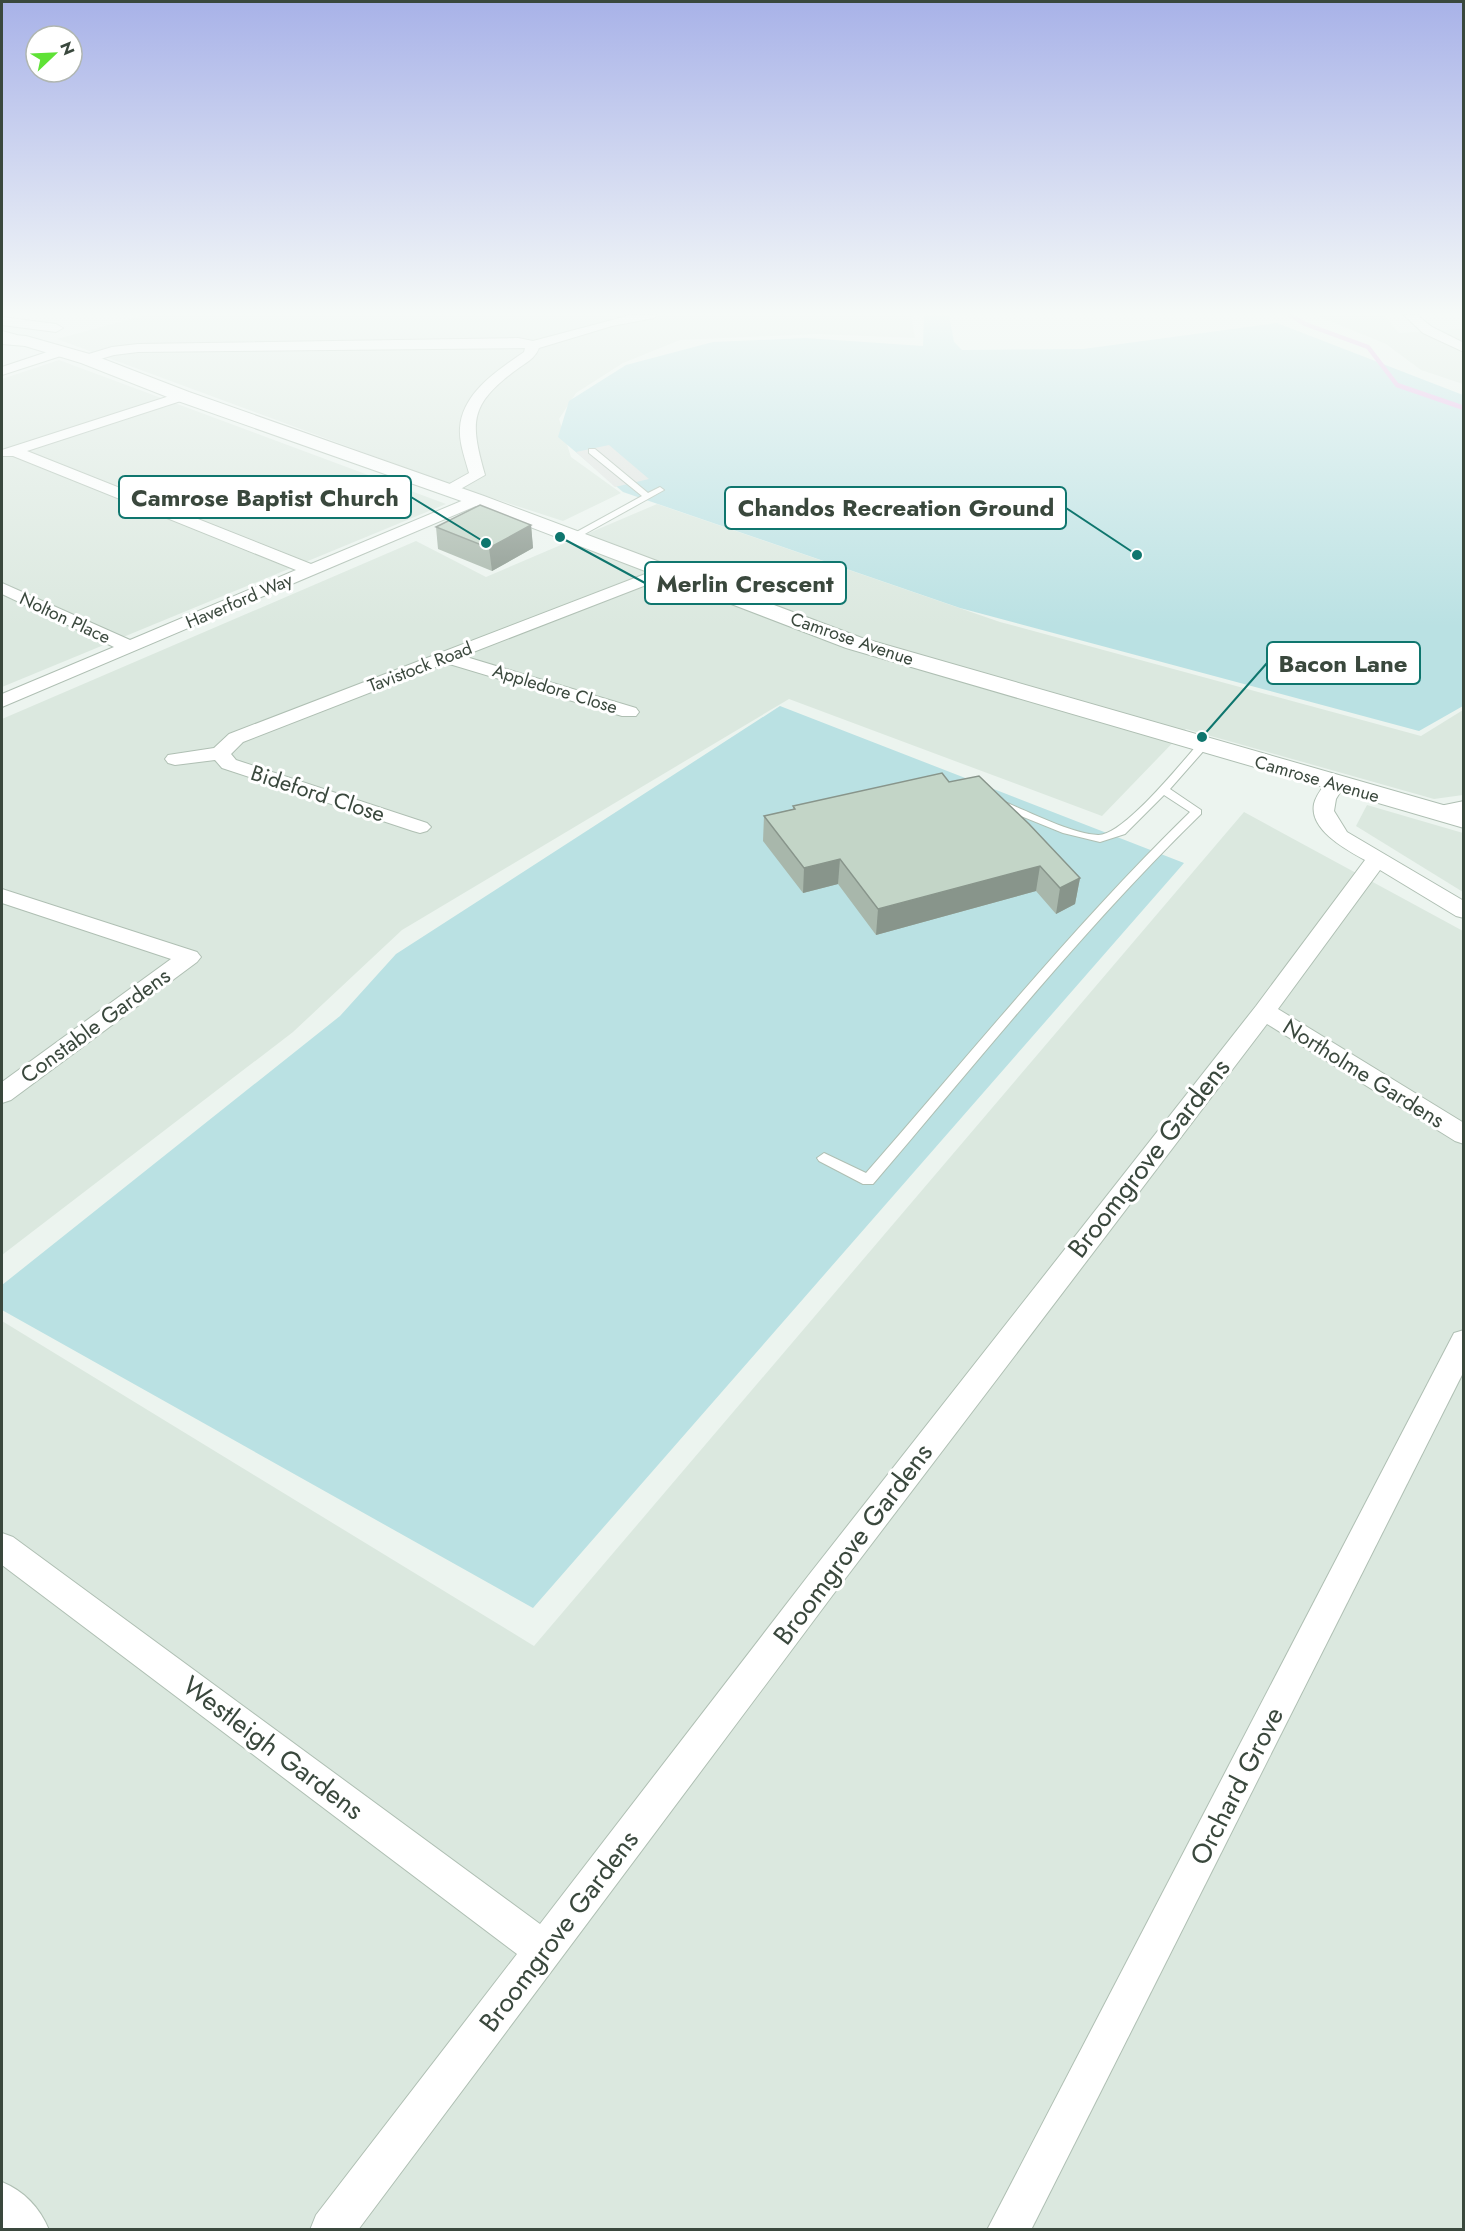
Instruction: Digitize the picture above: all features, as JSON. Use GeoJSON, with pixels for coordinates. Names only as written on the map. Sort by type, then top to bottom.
{"type":"FeatureCollection","features":[{"type":"Feature","properties":{"kind":"street"},"geometry":{"type":"LineString","coordinates":[[7,453],[111,419]]}},
{"type":"Feature","properties":{"kind":"street","name":"Camrose Avenue"},"geometry":{"type":"LineString","coordinates":[[248,419],[450,490],[854,643],[1464,820]]}},
{"type":"Feature","properties":{"kind":"street"},"geometry":{"type":"LineString","coordinates":[[450,490],[477,475],[471,452],[469,419]]}},
{"type":"Feature","properties":{"kind":"street"},"geometry":{"type":"LineString","coordinates":[[7,453],[311,570]]}},
{"type":"Feature","properties":{"kind":"street","name":"Haverford Way"},"geometry":{"type":"LineString","coordinates":[[2,701],[477,500]]}},
{"type":"Feature","properties":{"kind":"street","name":"Tavistock Road"},"geometry":{"type":"LineString","coordinates":[[176,759],[220,753],[236,738],[666,571]]}},
{"type":"Feature","properties":{"kind":"street","name":"Nolton Place"},"geometry":{"type":"LineString","coordinates":[[2,588],[129,647]]}},
{"type":"Feature","properties":{"kind":"street","name":"Appledore Close"},"geometry":{"type":"LineString","coordinates":[[447,657],[629,712]]}},
{"type":"Feature","properties":{"kind":"street","name":"Bideford Close"},"geometry":{"type":"LineString","coordinates":[[220,753],[229,764],[420,826]]}},
{"type":"Feature","properties":{"kind":"street"},"geometry":{"type":"LineString","coordinates":[[1335,783],[1324,800],[1325,819],[1340,836],[1464,911]]}},
{"type":"Feature","properties":{"kind":"street"},"geometry":{"type":"LineString","coordinates":[[1437,812],[1464,807]]}},
{"type":"Feature","properties":{"kind":"street","name":"Broomgrove Gardens"},"geometry":{"type":"LineString","coordinates":[[331,2229],[849,1548],[1264,1011],[1377,859]]}},
{"type":"Feature","properties":{"kind":"street","name":"Constable Gardens"},"geometry":{"type":"LineString","coordinates":[[2,896],[189,957],[2,1094]]}},
{"type":"Feature","properties":{"kind":"street","name":"Northolme Gardens"},"geometry":{"type":"LineString","coordinates":[[1264,1011],[1464,1135]]}},
{"type":"Feature","properties":{"kind":"street","name":"Orchard Grove"},"geometry":{"type":"LineString","coordinates":[[1008,2229],[1330,1606],[1464,1341]]}},
{"type":"Feature","properties":{"kind":"street","name":"Westleigh Gardens"},"geometry":{"type":"LineString","coordinates":[[2,1547],[544,1950]]}},
{"type":"Feature","properties":{"kind":"street"},"geometry":{"type":"LineString","coordinates":[[2,2203],[28,2229]]}},
{"type":"Feature","properties":{"kind":"lane"},"geometry":{"type":"LineString","coordinates":[[592,452],[647,496]]}},
{"type":"Feature","properties":{"kind":"lane"},"geometry":{"type":"LineString","coordinates":[[574,537],[660,490]]}},
{"type":"Feature","properties":{"kind":"lane"},"geometry":{"type":"LineString","coordinates":[[989,800],[1067,831],[1100,839],[1121,832],[1203,745]]}},
{"type":"Feature","properties":{"kind":"lane"},"geometry":{"type":"LineString","coordinates":[[824,1158],[868,1180],[1158,849],[1197,812],[1163,789]]}},
{"type":"Feature","properties":{"kind":"shaded area"},"geometry":{"type":"Polygon","coordinates":[[[2,419],[218,419],[446,504],[2,687],[2,419]]]}},
{"type":"Feature","properties":{"kind":"shaded area"},"geometry":{"type":"Polygon","coordinates":[[[274,419],[559,419],[571,457],[621,493],[563,521],[449,484],[274,419]]]}},
{"type":"Feature","properties":{"kind":"shaded area"},"geometry":{"type":"Polygon","coordinates":[[[563,419],[1463,419],[1463,706],[1419,731],[960,608],[623,492],[558,437],[563,419]]]}},
{"type":"Feature","properties":{"kind":"shaded area"},"geometry":{"type":"Polygon","coordinates":[[[609,445],[649,479],[615,487],[576,452],[609,445]]]}},
{"type":"Feature","properties":{"kind":"shaded area"},"geometry":{"type":"Polygon","coordinates":[[[657,504],[1000,622],[1421,736],[1463,710],[1463,795],[1434,799],[1186,729],[1102,816],[789,699],[402,930],[293,1032],[2,1255],[2,719],[416,541],[486,577],[657,504]]]}},
{"type":"Feature","properties":{"kind":"shaded area"},"geometry":{"type":"Polygon","coordinates":[[[780,706],[1184,863],[533,1608],[2,1310],[2,1285],[340,1016],[396,954],[780,706]]]}},
{"type":"Feature","properties":{"kind":"shaded area"},"geometry":{"type":"Polygon","coordinates":[[[1367,805],[1463,833],[1463,892],[1356,826],[1367,805]]]}},
{"type":"Feature","properties":{"kind":"shaded area"},"geometry":{"type":"Polygon","coordinates":[[[1244,812],[1463,931],[1463,2229],[2,2229],[2,1321],[534,1646],[1244,812]]]}},
{"type":"Feature","properties":{"kind":"building"},"geometry":{"type":"Polygon","coordinates":[[[480,505],[531,525],[489,548],[436,527],[480,505]]]}},
{"type":"Feature","properties":{"kind":"building"},"geometry":{"type":"Polygon","coordinates":[[[942,773],[949,782],[979,776],[1080,878],[1060,888],[1040,866],[878,909],[840,859],[804,868],[764,816],[795,809],[793,806],[942,773]]]}},
{"type":"Feature","properties":{"kind":"place","name":"Merlin Crescent"},"geometry":{"type":"Point","coordinates":[560,537]}},
{"type":"Feature","properties":{"kind":"place","name":"Camrose Baptist Church"},"geometry":{"type":"Point","coordinates":[486,543]}},
{"type":"Feature","properties":{"kind":"place","name":"Chandos Recreation Ground"},"geometry":{"type":"Point","coordinates":[1137,555]}},
{"type":"Feature","properties":{"kind":"place","name":"Bacon Lane"},"geometry":{"type":"Point","coordinates":[1202,737]}}]}
